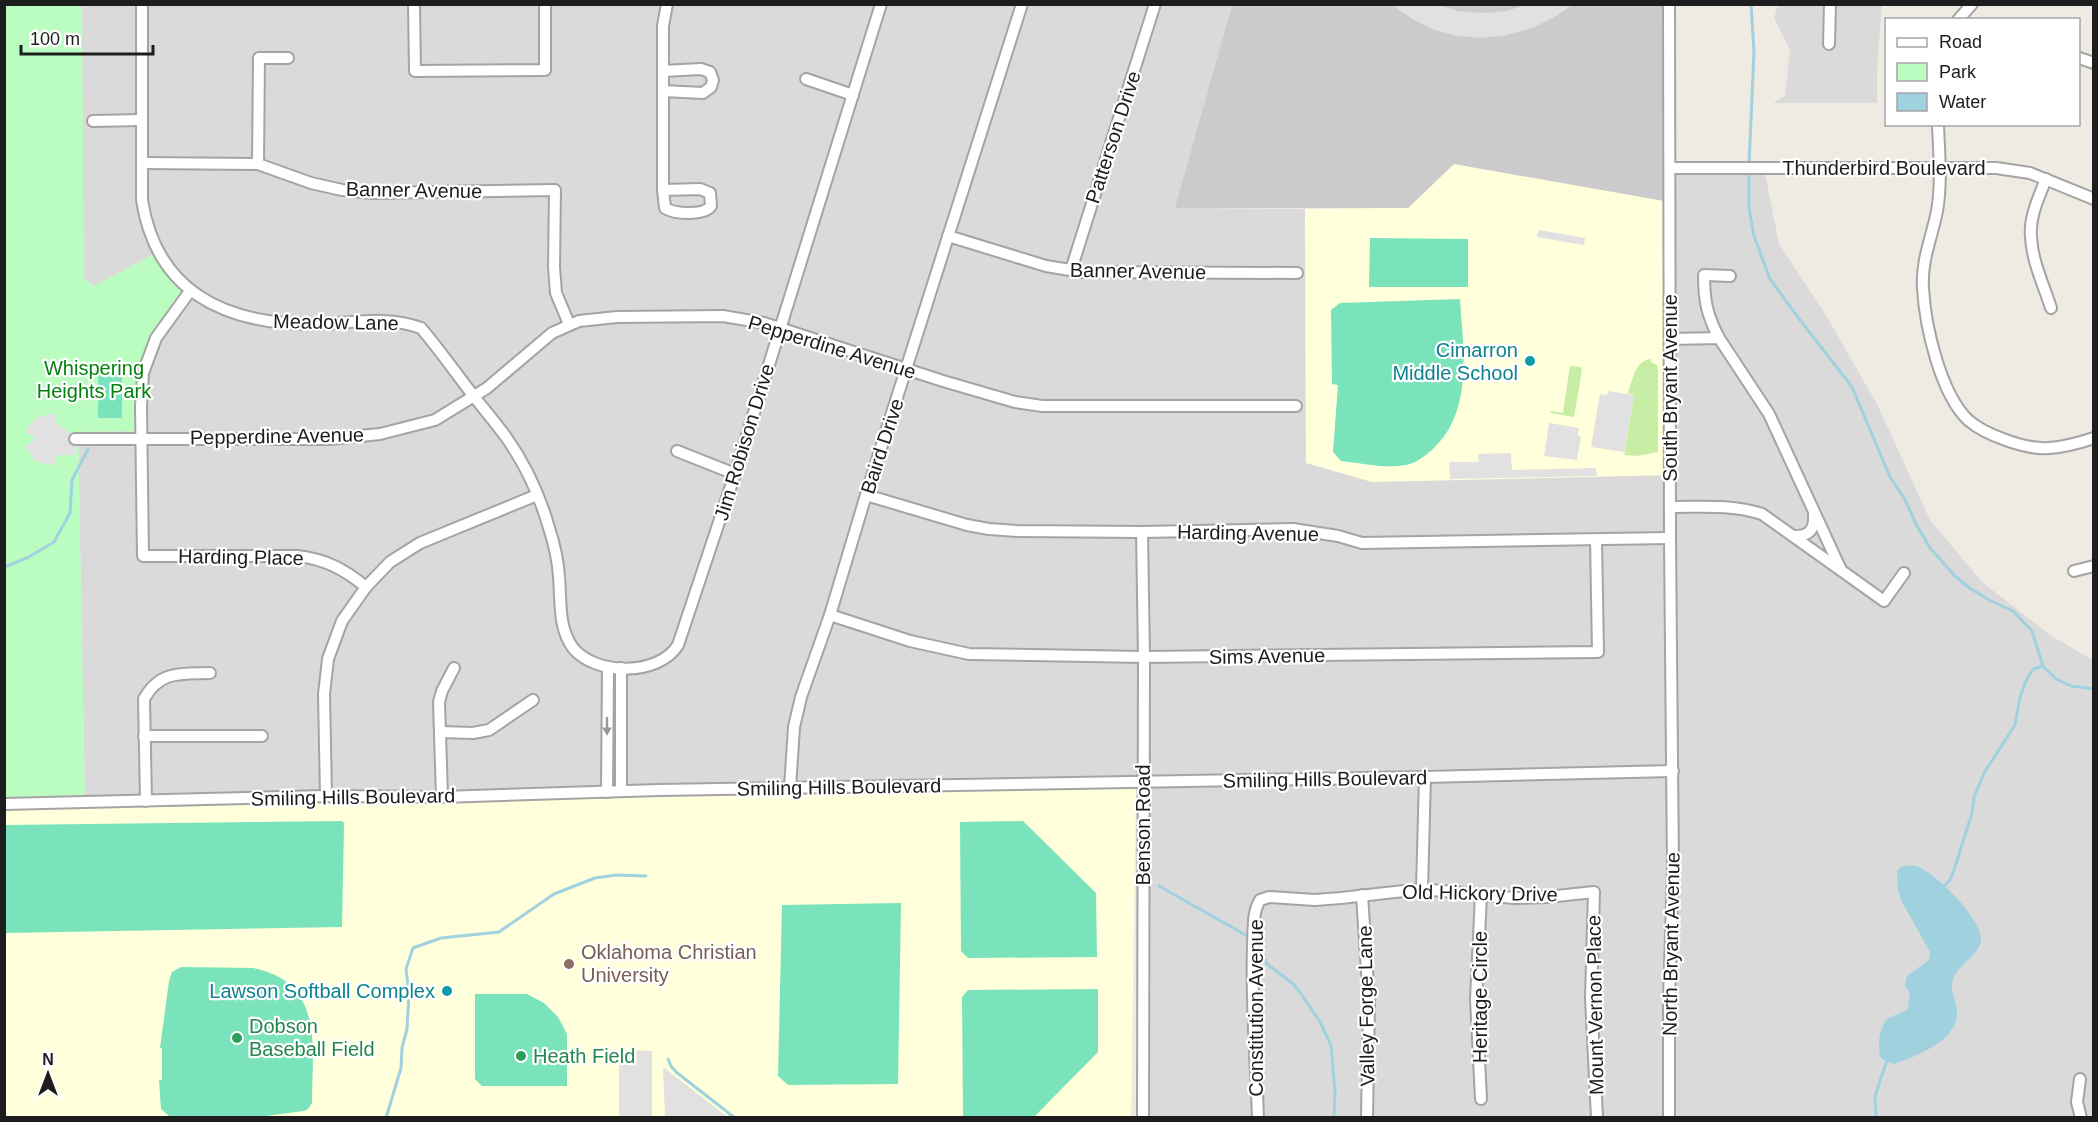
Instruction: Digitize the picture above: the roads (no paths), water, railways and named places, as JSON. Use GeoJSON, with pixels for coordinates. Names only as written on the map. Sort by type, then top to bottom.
{"type":"FeatureCollection","features":[{"type":"Feature","properties":{"kind":"street","name":"Meadow Lane"},"geometry":{"type":"LineString","coordinates":[[142,4],[142,200],[149,231],[160,256],[190,291],[214,305],[243,316],[268,322],[309,324],[378,320],[404,322],[422,328],[506,437],[524,468],[549,528],[559,574],[563,624],[568,640],[589,661],[608,667]]}},
{"type":"Feature","properties":{"kind":"street"},"geometry":{"type":"LineString","coordinates":[[414,4],[415,71],[545,70],[545,4]]}},
{"type":"Feature","properties":{"kind":"street"},"geometry":{"type":"LineString","coordinates":[[663,190],[663,26],[667,4]]}},
{"type":"Feature","properties":{"kind":"street","name":"Jim Robison Drive"},"geometry":{"type":"LineString","coordinates":[[608,667],[657,664],[669,658],[678,645],[735,474],[881,4]]}},
{"type":"Feature","properties":{"kind":"street","name":"Baird Drive"},"geometry":{"type":"LineString","coordinates":[[790,788],[794,727],[801,697],[830,615],[1022,4]]}},
{"type":"Feature","properties":{"kind":"street","name":"Patterson Drive"},"geometry":{"type":"LineString","coordinates":[[1071,270],[1155,4]]}},
{"type":"Feature","properties":{"kind":"street","name":"South Bryant Avenue"},"geometry":{"type":"LineString","coordinates":[[1669,4],[1673,771]]}},
{"type":"Feature","properties":{"kind":"street"},"geometry":{"type":"LineString","coordinates":[[1829,44],[1830,4]]}},
{"type":"Feature","properties":{"kind":"street"},"geometry":{"type":"LineString","coordinates":[[1960,18],[1972,4]]}},
{"type":"Feature","properties":{"kind":"street"},"geometry":{"type":"LineString","coordinates":[[258,164],[259,58],[288,58]]}},
{"type":"Feature","properties":{"kind":"street"},"geometry":{"type":"LineString","coordinates":[[663,71],[701,69],[710,72],[712,80],[711,87],[702,93],[663,91]]}},
{"type":"Feature","properties":{"kind":"street"},"geometry":{"type":"LineString","coordinates":[[806,79],[853,96]]}},
{"type":"Feature","properties":{"kind":"street"},"geometry":{"type":"LineString","coordinates":[[93,121],[141,120]]}},
{"type":"Feature","properties":{"kind":"street"},"geometry":{"type":"LineString","coordinates":[[1938,126],[1940,190],[1925,258],[1923,287],[1935,357],[1941,376],[1968,420],[2006,440],[2032,447],[2047,448],[2077,444],[2094,438]]}},
{"type":"Feature","properties":{"kind":"street","name":"Banner Avenue"},"geometry":{"type":"LineString","coordinates":[[142,163],[258,164],[311,183],[342,190],[372,193],[555,190],[556,293],[569,324]]}},
{"type":"Feature","properties":{"kind":"street","name":"Thunderbird Boulevard"},"geometry":{"type":"LineString","coordinates":[[1670,168],[1996,168],[2030,173],[2094,199]]}},
{"type":"Feature","properties":{"kind":"street"},"geometry":{"type":"LineString","coordinates":[[2046,179],[2034,213],[2030,236],[2051,308]]}},
{"type":"Feature","properties":{"kind":"street","name":"Banner Avenue"},"geometry":{"type":"LineString","coordinates":[[948,236],[1047,266],[1092,273],[1297,273]]}},
{"type":"Feature","properties":{"kind":"street"},"geometry":{"type":"LineString","coordinates":[[1730,276],[1704,275],[1707,312],[1733,362],[1769,414],[1841,570]]}},
{"type":"Feature","properties":{"kind":"street"},"geometry":{"type":"LineString","coordinates":[[142,438],[142,389],[146,362],[156,338],[190,291]]}},
{"type":"Feature","properties":{"kind":"street","name":"Pepperdine Avenue"},"geometry":{"type":"LineString","coordinates":[[75,439],[330,439],[380,434],[435,420],[474,397],[510,369],[542,339],[569,324],[590,319],[617,317],[723,316],[764,323],[990,395],[1042,406],[1296,406]]}},
{"type":"Feature","properties":{"kind":"street"},"geometry":{"type":"LineString","coordinates":[[1670,339],[1719,338]]}},
{"type":"Feature","properties":{"kind":"street","name":"Harding Place"},"geometry":{"type":"LineString","coordinates":[[142,438],[143,556],[297,556],[314,558],[331,563],[366,586]]}},
{"type":"Feature","properties":{"kind":"street"},"geometry":{"type":"LineString","coordinates":[[677,451],[735,474]]}},
{"type":"Feature","properties":{"kind":"street"},"geometry":{"type":"LineString","coordinates":[[326,796],[324,694],[328,659],[342,621],[366,586],[390,562],[420,543],[537,495]]}},
{"type":"Feature","properties":{"kind":"street","name":"Harding Avenue"},"geometry":{"type":"LineString","coordinates":[[866,495],[958,523],[1017,531],[1293,530],[1338,536],[1362,543],[1670,538]]}},
{"type":"Feature","properties":{"kind":"street"},"geometry":{"type":"LineString","coordinates":[[1670,507],[1729,507],[1762,514],[1884,600],[1904,573]]}},
{"type":"Feature","properties":{"kind":"street"},"geometry":{"type":"LineString","coordinates":[[1795,536],[1803,536],[1811,531],[1814,526],[1814,511]]}},
{"type":"Feature","properties":{"kind":"street","name":"Benson Road"},"geometry":{"type":"LineString","coordinates":[[1142,532],[1143,1118]]}},
{"type":"Feature","properties":{"kind":"street","name":"Sims Avenue"},"geometry":{"type":"LineString","coordinates":[[830,615],[910,641],[969,654],[1144,657],[1598,652],[1596,540]]}},
{"type":"Feature","properties":{"kind":"street"},"geometry":{"type":"LineString","coordinates":[[2074,571],[2094,566]]}},
{"type":"Feature","properties":{"kind":"street"},"geometry":{"type":"LineString","coordinates":[[607,792],[608,667]]}},
{"type":"Feature","properties":{"kind":"street"},"geometry":{"type":"LineString","coordinates":[[442,797],[440,696],[454,668]]}},
{"type":"Feature","properties":{"kind":"street"},"geometry":{"type":"LineString","coordinates":[[621,668],[621,791]]}},
{"type":"Feature","properties":{"kind":"street"},"geometry":{"type":"LineString","coordinates":[[146,801],[144,699],[150,688],[171,675],[210,673]]}},
{"type":"Feature","properties":{"kind":"street"},"geometry":{"type":"LineString","coordinates":[[440,732],[473,733],[489,730],[533,700]]}},
{"type":"Feature","properties":{"kind":"street"},"geometry":{"type":"LineString","coordinates":[[144,736],[262,736]]}},
{"type":"Feature","properties":{"kind":"street","name":"Smiling Hills Boulevard"},"geometry":{"type":"LineString","coordinates":[[4,804],[1673,771]]}},
{"type":"Feature","properties":{"kind":"street","name":"North Bryant Avenue"},"geometry":{"type":"LineString","coordinates":[[1669,1118],[1673,771]]}},
{"type":"Feature","properties":{"kind":"street"},"geometry":{"type":"LineString","coordinates":[[1422,889],[1425,777]]}},
{"type":"Feature","properties":{"kind":"street","name":"Old Hickory Drive"},"geometry":{"type":"LineString","coordinates":[[1260,900],[1269,897],[1315,900],[1422,889],[1514,898],[1594,892]]}},
{"type":"Feature","properties":{"kind":"street","name":"Mount Vernon Place"},"geometry":{"type":"LineString","coordinates":[[1594,892],[1591,998],[1597,1118]]}},
{"type":"Feature","properties":{"kind":"street","name":"Valley Forge Lane"},"geometry":{"type":"LineString","coordinates":[[1362,895],[1369,1002],[1368,1118]]}},
{"type":"Feature","properties":{"kind":"street","name":"Heritage Circle"},"geometry":{"type":"LineString","coordinates":[[1481,895],[1476,999],[1481,1099]]}},
{"type":"Feature","properties":{"kind":"street","name":"Constitution Avenue"},"geometry":{"type":"LineString","coordinates":[[1257,1118],[1252,975],[1254,912],[1260,900]]}},
{"type":"Feature","properties":{"kind":"street"},"geometry":{"type":"LineString","coordinates":[[2080,1079],[2076,1102],[2081,1118]]}},
{"type":"Feature","properties":{"kind":"water"},"geometry":{"type":"Polygon","coordinates":[[[1902,866],[1916,866],[1945,886],[1966,908],[1979,930],[1981,939],[1977,950],[1953,979],[1952,991],[1957,1011],[1956,1022],[1951,1031],[1944,1039],[1925,1051],[1895,1064],[1880,1057],[1881,1031],[1889,1018],[1908,1009],[1910,993],[1905,986],[1907,976],[1929,960],[1930,952],[1901,900],[1897,871],[1902,866]]]}},
{"type":"Feature","properties":{"kind":"waterway"},"geometry":{"type":"LineString","coordinates":[[1749,164],[1754,52],[1751,4]]}},
{"type":"Feature","properties":{"kind":"waterway"},"geometry":{"type":"LineString","coordinates":[[1749,171],[1749,208],[1754,236],[1770,279],[1852,387],[1890,477],[1904,498],[1930,548],[1968,587],[2013,611],[2032,631],[2043,666],[2056,679],[2071,686],[2094,689]]}},
{"type":"Feature","properties":{"kind":"waterway"},"geometry":{"type":"LineString","coordinates":[[4,567],[27,558],[54,542],[70,513],[72,480],[88,449]]}},
{"type":"Feature","properties":{"kind":"waterway"},"geometry":{"type":"LineString","coordinates":[[1943,887],[1953,873],[1972,813],[1974,797],[1984,773],[2015,725],[2020,697],[2026,681],[2033,669],[2043,666]]}},
{"type":"Feature","properties":{"kind":"waterway"},"geometry":{"type":"LineString","coordinates":[[386,1118],[401,1068],[402,1048],[407,1029],[409,993],[406,969],[413,948],[441,938],[499,932],[554,894],[595,878],[616,875],[646,876]]}},
{"type":"Feature","properties":{"kind":"waterway"},"geometry":{"type":"LineString","coordinates":[[1159,886],[1251,938]]}},
{"type":"Feature","properties":{"kind":"waterway"},"geometry":{"type":"LineString","coordinates":[[1257,945],[1267,964],[1299,991],[1320,1022],[1331,1045],[1335,1092],[1334,1118]]}},
{"type":"Feature","properties":{"kind":"waterway"},"geometry":{"type":"LineString","coordinates":[[668,1059],[676,1072],[735,1118]]}},
{"type":"Feature","properties":{"kind":"waterway"},"geometry":{"type":"LineString","coordinates":[[1876,1118],[1875,1096],[1887,1060]]}},
{"type":"Feature","properties":{"kind":"place","name":"Cimarron Middle School"},"geometry":{"type":"Point","coordinates":[1530,361]}},
{"type":"Feature","properties":{"kind":"place","name":"Oklahoma Christian University"},"geometry":{"type":"Point","coordinates":[569,964]}},
{"type":"Feature","properties":{"kind":"place","name":"Lawson Softball Complex"},"geometry":{"type":"Point","coordinates":[447,991]}},
{"type":"Feature","properties":{"kind":"place","name":"Dobson Baseball Field"},"geometry":{"type":"Point","coordinates":[237,1038]}},
{"type":"Feature","properties":{"kind":"place","name":"Heath Field"},"geometry":{"type":"Point","coordinates":[521,1056]}},
{"type":"Feature","properties":{"kind":"park label","name":"Whispering Heights Park"},"geometry":{"type":"Point","coordinates":[94,380]}}]}
